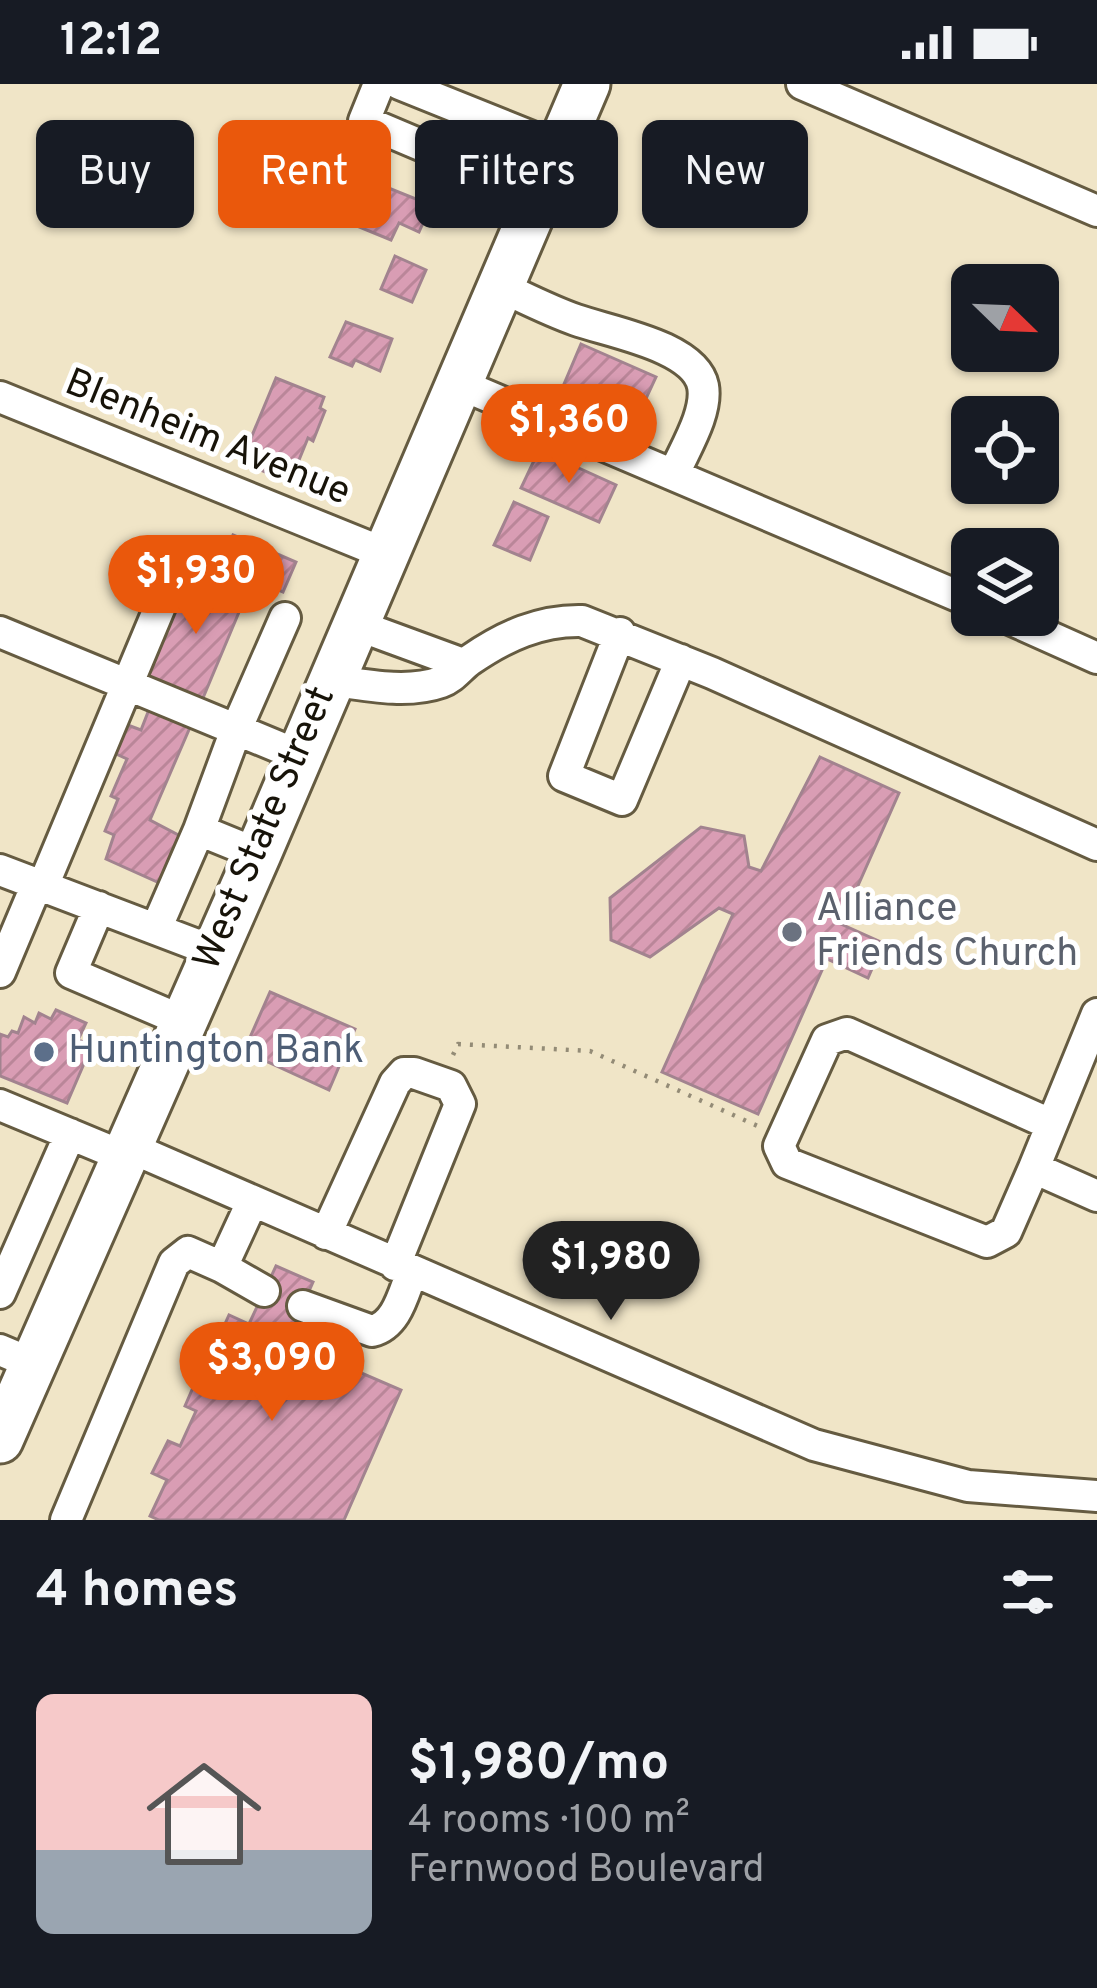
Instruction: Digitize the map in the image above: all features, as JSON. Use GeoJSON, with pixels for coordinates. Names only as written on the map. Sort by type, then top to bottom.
{"type":"FeatureCollection","features":[{"type":"Feature","properties":{"kind":"highway","name":"West State Street"},"geometry":{"type":"LineString","coordinates":[[571,120],[586,84]]}},
{"type":"Feature","properties":{"kind":"highway","name":"West State Street"},"geometry":{"type":"LineString","coordinates":[[0,1440],[16,1357],[127,1152],[524,228]]}},
{"type":"Feature","properties":{"kind":"street"},"geometry":{"type":"LineString","coordinates":[[379,84],[364,121],[415,143]]}},
{"type":"Feature","properties":{"kind":"street"},"geometry":{"type":"LineString","coordinates":[[400,84],[486,120]]}},
{"type":"Feature","properties":{"kind":"street"},"geometry":{"type":"LineString","coordinates":[[823,88],[1097,211]]}},
{"type":"Feature","properties":{"kind":"street"},"geometry":{"type":"LineString","coordinates":[[500,286],[575,320],[658,347],[684,359],[699,374],[702,406],[674,474]]}},
{"type":"Feature","properties":{"kind":"street"},"geometry":{"type":"LineString","coordinates":[[458,383],[951,593]]}},
{"type":"Feature","properties":{"kind":"street","name":"Blenheim Avenue"},"geometry":{"type":"LineString","coordinates":[[0,397],[384,553]]}},
{"type":"Feature","properties":{"kind":"street"},"geometry":{"type":"LineString","coordinates":[[0,972],[174,573]]}},
{"type":"Feature","properties":{"kind":"street"},"geometry":{"type":"LineString","coordinates":[[156,929],[285,618]]}},
{"type":"Feature","properties":{"kind":"street"},"geometry":{"type":"LineString","coordinates":[[330,680],[385,687],[445,682],[463,664],[520,630],[562,620],[583,621],[620,633],[1097,845]]}},
{"type":"Feature","properties":{"kind":"street"},"geometry":{"type":"LineString","coordinates":[[354,624],[463,664]]}},
{"type":"Feature","properties":{"kind":"street"},"geometry":{"type":"LineString","coordinates":[[0,632],[298,755]]}},
{"type":"Feature","properties":{"kind":"street"},"geometry":{"type":"LineString","coordinates":[[620,633],[564,776],[622,800],[681,660]]}},
{"type":"Feature","properties":{"kind":"street"},"geometry":{"type":"LineString","coordinates":[[1048,636],[1097,658]]}},
{"type":"Feature","properties":{"kind":"street"},"geometry":{"type":"LineString","coordinates":[[199,830],[258,854]]}},
{"type":"Feature","properties":{"kind":"street"},"geometry":{"type":"LineString","coordinates":[[0,870],[213,951]]}},
{"type":"Feature","properties":{"kind":"street"},"geometry":{"type":"LineString","coordinates":[[99,908],[71,973],[183,1021]]}},
{"type":"Feature","properties":{"kind":"street"},"geometry":{"type":"LineString","coordinates":[[1050,1124],[847,1033],[827,1040],[779,1146],[787,1163],[987,1242],[1006,1232],[1097,1014]]}},
{"type":"Feature","properties":{"kind":"street"},"geometry":{"type":"LineString","coordinates":[[303,1306],[372,1331],[387,1326],[460,1104],[449,1088],[414,1072],[404,1073],[395,1083],[326,1234]]}},
{"type":"Feature","properties":{"kind":"street"},"geometry":{"type":"LineString","coordinates":[[0,1105],[252,1202],[814,1445],[968,1486],[1097,1496]]}},
{"type":"Feature","properties":{"kind":"street"},"geometry":{"type":"LineString","coordinates":[[0,1293],[70,1134]]}},
{"type":"Feature","properties":{"kind":"street"},"geometry":{"type":"LineString","coordinates":[[1034,1168],[1097,1196]]}},
{"type":"Feature","properties":{"kind":"street"},"geometry":{"type":"LineString","coordinates":[[222,1267],[252,1202]]}},
{"type":"Feature","properties":{"kind":"street"},"geometry":{"type":"LineString","coordinates":[[66,1520],[174,1263],[188,1252],[264,1291]]}},
{"type":"Feature","properties":{"kind":"path"},"geometry":{"type":"LineString","coordinates":[[449,1088],[458,1044],[590,1051],[783,1137]]}},
{"type":"Feature","properties":{"kind":"building"},"geometry":{"type":"Polygon","coordinates":[[[391,189],[415,199],[415,228],[421,228],[419,232],[399,223],[391,240],[362,228],[391,228],[391,189]]]}},
{"type":"Feature","properties":{"kind":"building"},"geometry":{"type":"Polygon","coordinates":[[[395,256],[426,270],[412,302],[381,289],[395,256]]]}},
{"type":"Feature","properties":{"kind":"building"},"geometry":{"type":"Polygon","coordinates":[[[346,322],[392,339],[380,371],[355,360],[352,366],[330,357],[346,322]]]}},
{"type":"Feature","properties":{"kind":"building"},"geometry":{"type":"Polygon","coordinates":[[[581,344],[656,377],[635,422],[650,430],[645,441],[556,403],[581,344]]]}},
{"type":"Feature","properties":{"kind":"building"},"geometry":{"type":"Polygon","coordinates":[[[276,378],[324,397],[320,408],[325,411],[313,441],[308,438],[290,482],[241,462],[276,378]]]}},
{"type":"Feature","properties":{"kind":"building"},"geometry":{"type":"Polygon","coordinates":[[[539,450],[616,485],[599,522],[521,488],[539,450]]]}},
{"type":"Feature","properties":{"kind":"building"},"geometry":{"type":"Polygon","coordinates":[[[514,502],[548,517],[530,560],[494,545],[514,502]]]}},
{"type":"Feature","properties":{"kind":"building"},"geometry":{"type":"Polygon","coordinates":[[[233,535],[296,562],[283,592],[220,565],[233,535]]]}},
{"type":"Feature","properties":{"kind":"building"},"geometry":{"type":"Polygon","coordinates":[[[193,569],[247,593],[200,705],[145,683],[193,569]]]}},
{"type":"Feature","properties":{"kind":"building"},"geometry":{"type":"Polygon","coordinates":[[[150,707],[191,725],[150,820],[184,838],[164,885],[106,859],[114,835],[105,831],[118,799],[111,796],[127,759],[114,753],[125,724],[141,730],[150,707]]]}},
{"type":"Feature","properties":{"kind":"building","name":"Alliance Friends Church"},"geometry":{"type":"Polygon","coordinates":[[[820,757],[899,793],[841,924],[883,943],[868,978],[827,959],[758,1114],[662,1072],[733,914],[719,908],[650,957],[611,940],[610,898],[701,827],[744,836],[749,867],[761,871],[820,757]]]}},
{"type":"Feature","properties":{"kind":"building"},"geometry":{"type":"Polygon","coordinates":[[[270,992],[355,1029],[329,1090],[244,1051],[270,992]]]}},
{"type":"Feature","properties":{"kind":"building","name":"Huntington Bank"},"geometry":{"type":"Polygon","coordinates":[[[56,1010],[86,1023],[78,1040],[92,1045],[67,1103],[0,1076],[0,1034],[18,1033],[24,1017],[35,1023],[39,1013],[51,1019],[56,1010]]]}},
{"type":"Feature","properties":{"kind":"building"},"geometry":{"type":"Polygon","coordinates":[[[276,1266],[313,1282],[287,1341],[401,1390],[344,1520],[159,1520],[150,1516],[167,1480],[152,1473],[168,1441],[180,1446],[196,1411],[185,1406],[198,1376],[188,1373],[208,1332],[219,1337],[229,1315],[249,1324],[276,1266]]]}},
{"type":"Feature","properties":{"kind":"place","name":"Alliance Friends Church"},"geometry":{"type":"Point","coordinates":[792,932]}},
{"type":"Feature","properties":{"kind":"place","name":"Huntington Bank"},"geometry":{"type":"Point","coordinates":[44,1052]}}]}
